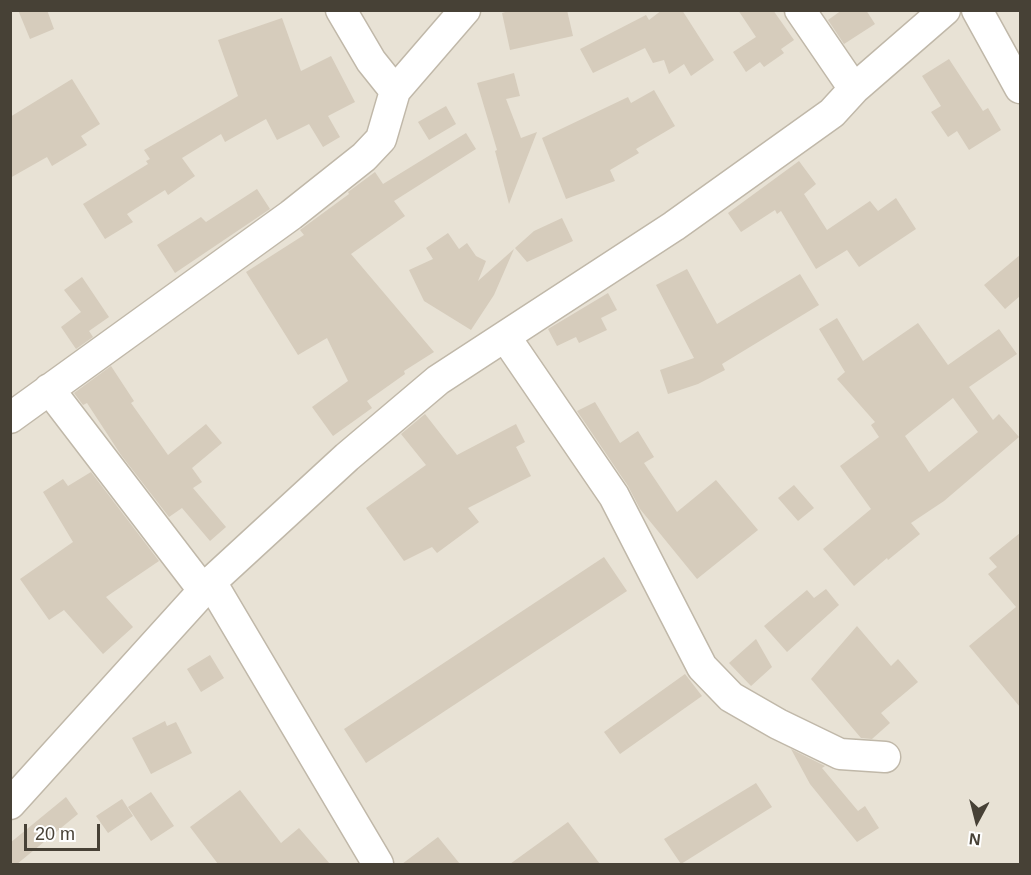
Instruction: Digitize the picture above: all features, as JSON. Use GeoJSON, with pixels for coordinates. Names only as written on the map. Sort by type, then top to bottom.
{"type":"FeatureCollection","features":[{"type":"Feature","properties":{"kind":"street"},"geometry":{"type":"LineString","coordinates":[[341,10],[370,61],[395,91]]}},
{"type":"Feature","properties":{"kind":"street"},"geometry":{"type":"LineString","coordinates":[[10,418],[291,215],[364,157],[381,139],[395,91],[465,10]]}},
{"type":"Feature","properties":{"kind":"street"},"geometry":{"type":"LineString","coordinates":[[800,10],[854,89]]}},
{"type":"Feature","properties":{"kind":"street"},"geometry":{"type":"LineString","coordinates":[[10,804],[207,586],[347,457],[438,380],[506,338],[684,219],[832,113],[854,89],[945,10]]}},
{"type":"Feature","properties":{"kind":"street"},"geometry":{"type":"LineString","coordinates":[[977,10],[1020,88]]}},
{"type":"Feature","properties":{"kind":"street"},"geometry":{"type":"LineString","coordinates":[[506,338],[614,496],[702,667],[731,696],[778,724],[840,754],[885,757]]}},
{"type":"Feature","properties":{"kind":"street"},"geometry":{"type":"LineString","coordinates":[[49,389],[207,586],[378,864]]}},
{"type":"Feature","properties":{"kind":"shaded area"},"geometry":{"type":"Polygon","coordinates":[[[11,11],[1020,11],[1020,864],[11,864],[11,11]]]}},
{"type":"Feature","properties":{"kind":"building"},"geometry":{"type":"Polygon","coordinates":[[[18,10],[47,10],[54,29],[30,39],[18,10]]]}},
{"type":"Feature","properties":{"kind":"building"},"geometry":{"type":"Polygon","coordinates":[[[512,10],[567,10],[573,36],[510,50],[502,13],[512,10]]]}},
{"type":"Feature","properties":{"kind":"building"},"geometry":{"type":"Polygon","coordinates":[[[662,10],[682,10],[714,60],[691,76],[684,64],[669,74],[664,60],[653,63],[645,48],[593,73],[580,49],[646,15],[649,20],[662,10]]]}},
{"type":"Feature","properties":{"kind":"building"},"geometry":{"type":"Polygon","coordinates":[[[738,10],[773,10],[794,40],[781,49],[784,53],[764,67],[760,62],[746,72],[733,52],[756,37],[738,10]]]}},
{"type":"Feature","properties":{"kind":"building"},"geometry":{"type":"Polygon","coordinates":[[[842,10],[866,10],[875,24],[844,44],[828,20],[842,10]]]}},
{"type":"Feature","properties":{"kind":"building"},"geometry":{"type":"Polygon","coordinates":[[[282,18],[301,71],[331,56],[355,102],[328,116],[340,137],[323,147],[309,124],[277,140],[266,119],[225,142],[221,134],[182,158],[195,176],[168,195],[165,190],[127,214],[133,222],[105,239],[83,204],[148,164],[146,161],[150,159],[144,150],[238,96],[218,40],[282,18]]]}},
{"type":"Feature","properties":{"kind":"building"},"geometry":{"type":"Polygon","coordinates":[[[949,59],[983,111],[988,108],[1001,130],[969,150],[957,131],[948,137],[931,112],[941,106],[922,76],[949,59]]]}},
{"type":"Feature","properties":{"kind":"building"},"geometry":{"type":"Polygon","coordinates":[[[514,73],[520,96],[506,99],[521,138],[537,132],[509,204],[495,151],[497,150],[477,83],[514,73]]]}},
{"type":"Feature","properties":{"kind":"building"},"geometry":{"type":"Polygon","coordinates":[[[72,79],[100,124],[81,136],[87,145],[52,166],[47,157],[10,178],[10,117],[72,79]]]}},
{"type":"Feature","properties":{"kind":"building"},"geometry":{"type":"Polygon","coordinates":[[[654,90],[675,126],[636,149],[639,153],[610,170],[615,181],[566,199],[542,138],[628,97],[631,103],[654,90]]]}},
{"type":"Feature","properties":{"kind":"building"},"geometry":{"type":"Polygon","coordinates":[[[446,106],[456,124],[429,140],[418,122],[446,106]]]}},
{"type":"Feature","properties":{"kind":"building"},"geometry":{"type":"Polygon","coordinates":[[[466,133],[476,149],[394,201],[405,216],[351,254],[434,352],[404,371],[405,374],[367,401],[372,408],[333,436],[312,407],[348,381],[327,338],[298,355],[246,272],[304,235],[300,230],[375,172],[383,184],[466,133]]]}},
{"type":"Feature","properties":{"kind":"building"},"geometry":{"type":"Polygon","coordinates":[[[799,161],[816,184],[804,194],[827,230],[870,201],[878,211],[896,198],[916,229],[859,267],[847,250],[816,269],[781,211],[777,214],[775,210],[741,232],[728,213],[799,161]]]}},
{"type":"Feature","properties":{"kind":"building"},"geometry":{"type":"Polygon","coordinates":[[[257,189],[270,209],[175,273],[157,245],[201,217],[206,222],[257,189]]]}},
{"type":"Feature","properties":{"kind":"building"},"geometry":{"type":"Polygon","coordinates":[[[562,218],[573,241],[527,262],[515,248],[534,231],[562,218]]]}},
{"type":"Feature","properties":{"kind":"building"},"geometry":{"type":"Polygon","coordinates":[[[448,233],[459,249],[467,243],[476,256],[486,261],[478,281],[514,249],[494,295],[471,330],[424,301],[409,270],[433,259],[426,248],[448,233]]]}},
{"type":"Feature","properties":{"kind":"building"},"geometry":{"type":"Polygon","coordinates":[[[1020,255],[1020,296],[1005,309],[984,285],[1020,255]]]}},
{"type":"Feature","properties":{"kind":"building"},"geometry":{"type":"Polygon","coordinates":[[[687,269],[717,324],[800,274],[819,305],[722,364],[725,370],[698,384],[668,394],[660,370],[694,358],[656,285],[687,269]]]}},
{"type":"Feature","properties":{"kind":"building"},"geometry":{"type":"Polygon","coordinates":[[[82,277],[109,317],[89,331],[93,337],[76,349],[61,327],[81,312],[64,290],[82,277]]]}},
{"type":"Feature","properties":{"kind":"building"},"geometry":{"type":"Polygon","coordinates":[[[608,293],[617,310],[601,318],[607,330],[579,343],[576,337],[557,346],[548,329],[608,293]]]}},
{"type":"Feature","properties":{"kind":"building"},"geometry":{"type":"Polygon","coordinates":[[[837,318],[863,361],[918,323],[948,365],[999,329],[1017,354],[969,387],[993,420],[999,414],[1019,437],[944,501],[911,523],[920,534],[854,586],[823,549],[871,509],[840,466],[879,437],[871,425],[875,422],[837,379],[845,372],[819,329],[837,318]],[[953,398],[905,436],[929,472],[978,432],[953,398]]]}},
{"type":"Feature","properties":{"kind":"building"},"geometry":{"type":"Polygon","coordinates":[[[111,366],[134,401],[131,403],[168,455],[206,424],[222,443],[192,468],[202,482],[193,488],[226,527],[210,541],[182,508],[169,517],[121,455],[87,403],[83,405],[74,393],[111,366]]]}},
{"type":"Feature","properties":{"kind":"building"},"geometry":{"type":"Polygon","coordinates":[[[595,402],[620,443],[638,431],[654,457],[644,463],[677,512],[716,480],[758,530],[697,579],[640,509],[628,486],[577,411],[595,402]]]}},
{"type":"Feature","properties":{"kind":"building"},"geometry":{"type":"Polygon","coordinates":[[[425,414],[457,455],[516,424],[525,442],[516,447],[531,476],[468,508],[479,522],[437,553],[432,547],[404,561],[366,508],[426,465],[401,434],[425,414]]]}},
{"type":"Feature","properties":{"kind":"building"},"geometry":{"type":"Polygon","coordinates":[[[91,472],[159,561],[106,597],[133,627],[103,654],[64,610],[49,620],[20,579],[73,542],[43,492],[63,479],[68,486],[91,472]]]}},
{"type":"Feature","properties":{"kind":"building"},"geometry":{"type":"Polygon","coordinates":[[[794,485],[814,508],[798,521],[778,498],[794,485]]]}},
{"type":"Feature","properties":{"kind":"building"},"geometry":{"type":"Polygon","coordinates":[[[1020,533],[1020,707],[969,646],[1016,607],[988,574],[997,567],[989,558],[1020,533]]]}},
{"type":"Feature","properties":{"kind":"building"},"geometry":{"type":"Polygon","coordinates":[[[604,557],[627,591],[366,763],[344,729],[604,557]]]}},
{"type":"Feature","properties":{"kind":"building"},"geometry":{"type":"Polygon","coordinates":[[[826,589],[839,605],[787,652],[764,626],[807,590],[814,598],[826,589]]]}},
{"type":"Feature","properties":{"kind":"building"},"geometry":{"type":"Polygon","coordinates":[[[857,626],[891,666],[898,659],[918,682],[881,713],[890,723],[872,739],[861,738],[811,679],[857,626]]]}},
{"type":"Feature","properties":{"kind":"building"},"geometry":{"type":"Polygon","coordinates":[[[756,639],[772,667],[751,686],[729,663],[756,639]]]}},
{"type":"Feature","properties":{"kind":"building"},"geometry":{"type":"Polygon","coordinates":[[[210,655],[224,678],[201,692],[187,669],[210,655]]]}},
{"type":"Feature","properties":{"kind":"building"},"geometry":{"type":"Polygon","coordinates":[[[685,674],[702,696],[620,754],[604,732],[685,674]]]}},
{"type":"Feature","properties":{"kind":"building"},"geometry":{"type":"Polygon","coordinates":[[[165,721],[167,726],[176,722],[192,753],[151,774],[132,738],[165,721]]]}},
{"type":"Feature","properties":{"kind":"building"},"geometry":{"type":"Polygon","coordinates":[[[791,749],[825,766],[822,768],[858,811],[865,806],[879,828],[857,842],[810,784],[791,749]]]}},
{"type":"Feature","properties":{"kind":"building"},"geometry":{"type":"Polygon","coordinates":[[[756,783],[772,807],[681,864],[664,839],[756,783]]]}},
{"type":"Feature","properties":{"kind":"building"},"geometry":{"type":"Polygon","coordinates":[[[240,790],[281,843],[299,828],[330,864],[218,864],[190,827],[240,790]]]}},
{"type":"Feature","properties":{"kind":"building"},"geometry":{"type":"Polygon","coordinates":[[[151,792],[174,826],[151,841],[128,807],[151,792]]]}},
{"type":"Feature","properties":{"kind":"building"},"geometry":{"type":"Polygon","coordinates":[[[66,797],[78,814],[17,864],[10,864],[10,843],[66,797]]]}},
{"type":"Feature","properties":{"kind":"building"},"geometry":{"type":"Polygon","coordinates":[[[122,799],[133,816],[108,833],[96,816],[122,799]]]}},
{"type":"Feature","properties":{"kind":"building"},"geometry":{"type":"Polygon","coordinates":[[[568,822],[600,864],[510,864],[568,822]]]}},
{"type":"Feature","properties":{"kind":"building"},"geometry":{"type":"Polygon","coordinates":[[[438,837],[460,864],[402,864],[438,837]]]}}]}
